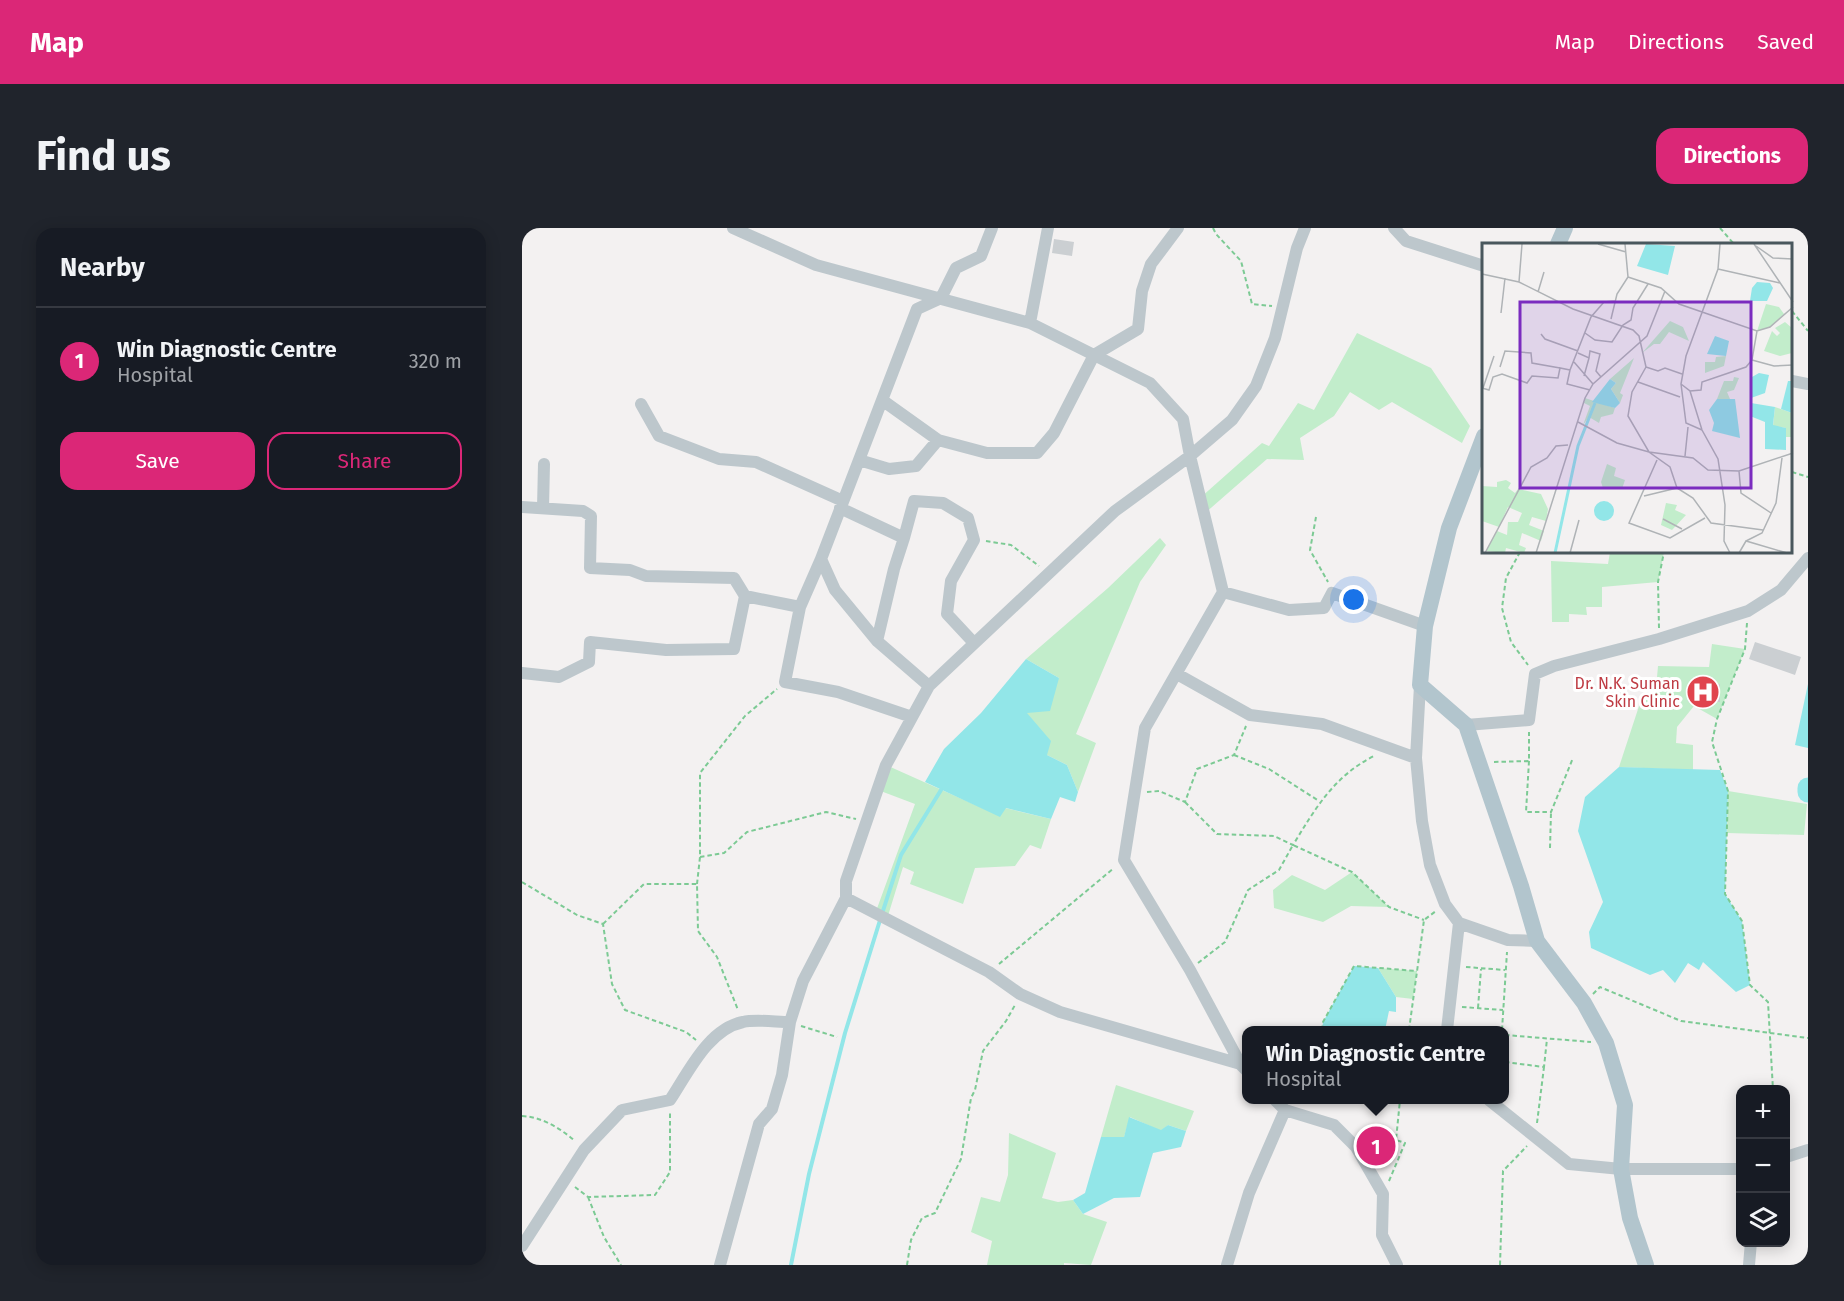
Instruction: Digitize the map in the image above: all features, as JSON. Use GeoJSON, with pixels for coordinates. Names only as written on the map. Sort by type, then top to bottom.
{"type":"FeatureCollection","features":[{"type":"Feature","properties":{"kind":"main road"},"geometry":{"type":"LineString","coordinates":[[1558,243],[1565,228]]}},
{"type":"Feature","properties":{"kind":"main road"},"geometry":{"type":"LineString","coordinates":[[1482,441],[1449,528],[1425,626],[1420,685],[1467,725],[1537,940],[1584,1003],[1606,1043],[1625,1105],[1621,1170],[1630,1218],[1646,1265]]}},
{"type":"Feature","properties":{"kind":"street"},"geometry":{"type":"LineString","coordinates":[[733,228],[816,265],[1030,323],[1150,383],[1183,419],[1223,592],[1145,728],[1124,860],[1242,1062]]}},
{"type":"Feature","properties":{"kind":"street"},"geometry":{"type":"LineString","coordinates":[[912,717],[838,692],[785,682],[800,607],[821,559],[917,309],[941,298],[956,268],[981,256],[992,228]]}},
{"type":"Feature","properties":{"kind":"street"},"geometry":{"type":"LineString","coordinates":[[1030,323],[1048,228]]}},
{"type":"Feature","properties":{"kind":"street"},"geometry":{"type":"LineString","coordinates":[[882,399],[938,440],[987,453],[1037,453],[1054,434],[1094,355],[1138,328],[1142,291],[1151,264],[1178,228]]}},
{"type":"Feature","properties":{"kind":"street"},"geometry":{"type":"LineString","coordinates":[[720,1265],[759,1124],[772,1109],[782,1075],[790,1022],[803,981],[846,898],[846,880],[886,765],[929,686],[1115,511],[1190,456],[1232,420],[1256,386],[1275,338],[1296,248],[1305,228]]}},
{"type":"Feature","properties":{"kind":"street"},"geometry":{"type":"LineString","coordinates":[[1394,228],[1406,241],[1482,265]]}},
{"type":"Feature","properties":{"kind":"street"},"geometry":{"type":"LineString","coordinates":[[1793,381],[1808,384]]}},
{"type":"Feature","properties":{"kind":"street"},"geometry":{"type":"LineString","coordinates":[[641,404],[659,436],[719,459],[756,462],[842,504],[904,538]]}},
{"type":"Feature","properties":{"kind":"street"},"geometry":{"type":"LineString","coordinates":[[859,460],[889,470],[916,466],[938,440]]}},
{"type":"Feature","properties":{"kind":"street"},"geometry":{"type":"LineString","coordinates":[[543,508],[544,464]]}},
{"type":"Feature","properties":{"kind":"street"},"geometry":{"type":"LineString","coordinates":[[877,641],[894,569],[914,501],[944,503],[968,518],[974,540],[951,581],[947,614],[974,643]]}},
{"type":"Feature","properties":{"kind":"street"},"geometry":{"type":"LineString","coordinates":[[522,507],[584,510],[591,516],[590,568],[630,570],[646,576],[734,578],[745,596],[734,649],[666,650],[590,642],[589,662],[559,677],[522,673]]}},
{"type":"Feature","properties":{"kind":"street"},"geometry":{"type":"LineString","coordinates":[[1467,725],[1529,720],[1535,674],[1554,666],[1659,639],[1748,611],[1780,590],[1808,558]]}},
{"type":"Feature","properties":{"kind":"street"},"geometry":{"type":"LineString","coordinates":[[821,559],[835,590],[877,641],[929,686]]}},
{"type":"Feature","properties":{"kind":"street"},"geometry":{"type":"LineString","coordinates":[[1223,592],[1289,610],[1324,608],[1332,593],[1425,626]]}},
{"type":"Feature","properties":{"kind":"street"},"geometry":{"type":"LineString","coordinates":[[745,596],[800,607]]}},
{"type":"Feature","properties":{"kind":"street"},"geometry":{"type":"LineString","coordinates":[[1177,674],[1250,714],[1322,724],[1416,758]]}},
{"type":"Feature","properties":{"kind":"street"},"geometry":{"type":"LineString","coordinates":[[1420,685],[1416,758],[1422,821],[1430,865],[1445,904],[1459,922],[1508,940],[1537,940]]}},
{"type":"Feature","properties":{"kind":"street"},"geometry":{"type":"LineString","coordinates":[[846,898],[989,972],[1020,994],[1060,1012],[1242,1066]]}},
{"type":"Feature","properties":{"kind":"street"},"geometry":{"type":"LineString","coordinates":[[1448,1026],[1459,922]]}},
{"type":"Feature","properties":{"kind":"street"},"geometry":{"type":"LineString","coordinates":[[522,1246],[585,1150],[622,1110],[670,1100],[706,1047],[721,1032],[743,1022],[790,1022]]}},
{"type":"Feature","properties":{"kind":"street"},"geometry":{"type":"LineString","coordinates":[[1279,1104],[1286,1110],[1334,1125],[1356,1148],[1383,1194],[1382,1235],[1397,1265]]}},
{"type":"Feature","properties":{"kind":"street"},"geometry":{"type":"LineString","coordinates":[[1495,1104],[1569,1164],[1621,1170],[1736,1169]]}},
{"type":"Feature","properties":{"kind":"street"},"geometry":{"type":"LineString","coordinates":[[1227,1265],[1249,1193],[1286,1110]]}},
{"type":"Feature","properties":{"kind":"street"},"geometry":{"type":"LineString","coordinates":[[1790,1155],[1808,1150]]}},
{"type":"Feature","properties":{"kind":"street"},"geometry":{"type":"LineString","coordinates":[[1749,1265],[1751,1247]]}},
{"type":"Feature","properties":{"kind":"path"},"geometry":{"type":"LineString","coordinates":[[1213,228],[1241,261],[1252,304],[1282,308]]}},
{"type":"Feature","properties":{"kind":"path"},"geometry":{"type":"LineString","coordinates":[[1720,228],[1733,243]]}},
{"type":"Feature","properties":{"kind":"path"},"geometry":{"type":"LineString","coordinates":[[1793,313],[1808,330]]}},
{"type":"Feature","properties":{"kind":"path"},"geometry":{"type":"LineString","coordinates":[[1793,473],[1808,477]]}},
{"type":"Feature","properties":{"kind":"path"},"geometry":{"type":"LineString","coordinates":[[1316,517],[1310,550],[1326,576],[1332,593]]}},
{"type":"Feature","properties":{"kind":"path"},"geometry":{"type":"LineString","coordinates":[[974,540],[1011,545],[1049,573]]}},
{"type":"Feature","properties":{"kind":"path"},"geometry":{"type":"LineString","coordinates":[[1519,554],[1506,578],[1502,608],[1511,642],[1535,674]]}},
{"type":"Feature","properties":{"kind":"path"},"geometry":{"type":"LineString","coordinates":[[1659,639],[1658,582],[1664,554]]}},
{"type":"Feature","properties":{"kind":"path"},"geometry":{"type":"LineString","coordinates":[[1748,611],[1745,649],[1717,719],[1712,742],[1728,791],[1725,894],[1742,921],[1750,985],[1768,1002],[1773,1085]]}},
{"type":"Feature","properties":{"kind":"path"},"geometry":{"type":"LineString","coordinates":[[743,1022],[717,957],[698,931],[700,773],[745,716],[785,682]]}},
{"type":"Feature","properties":{"kind":"path"},"geometry":{"type":"LineString","coordinates":[[1234,755],[1250,714]]}},
{"type":"Feature","properties":{"kind":"path"},"geometry":{"type":"LineString","coordinates":[[1529,720],[1526,812],[1551,812]]}},
{"type":"Feature","properties":{"kind":"path"},"geometry":{"type":"LineString","coordinates":[[1190,970],[1225,942],[1248,890],[1279,870],[1320,801],[1356,765],[1389,748]]}},
{"type":"Feature","properties":{"kind":"path"},"geometry":{"type":"LineString","coordinates":[[1185,802],[1197,769],[1234,755],[1269,769],[1320,801]]}},
{"type":"Feature","properties":{"kind":"path"},"geometry":{"type":"LineString","coordinates":[[1550,848],[1551,812],[1573,758]]}},
{"type":"Feature","properties":{"kind":"path"},"geometry":{"type":"LineString","coordinates":[[1479,763],[1529,760]]}},
{"type":"Feature","properties":{"kind":"path"},"geometry":{"type":"LineString","coordinates":[[1134,793],[1159,791],[1185,802],[1217,834],[1274,836],[1352,872],[1389,907],[1424,920]]}},
{"type":"Feature","properties":{"kind":"path"},"geometry":{"type":"LineString","coordinates":[[700,857],[724,853],[747,832],[826,812],[867,821]]}},
{"type":"Feature","properties":{"kind":"path"},"geometry":{"type":"LineString","coordinates":[[989,972],[1124,860]]}},
{"type":"Feature","properties":{"kind":"path"},"geometry":{"type":"LineString","coordinates":[[522,882],[577,915],[603,924]]}},
{"type":"Feature","properties":{"kind":"path"},"geometry":{"type":"LineString","coordinates":[[603,924],[644,884],[697,884]]}},
{"type":"Feature","properties":{"kind":"path"},"geometry":{"type":"LineString","coordinates":[[1410,1026],[1424,920],[1445,904]]}},
{"type":"Feature","properties":{"kind":"path"},"geometry":{"type":"LineString","coordinates":[[603,924],[612,984],[625,1010],[686,1032],[706,1047]]}},
{"type":"Feature","properties":{"kind":"path"},"geometry":{"type":"LineString","coordinates":[[1502,1026],[1508,940]]}},
{"type":"Feature","properties":{"kind":"path"},"geometry":{"type":"LineString","coordinates":[[1322,1026],[1353,966],[1417,971]]}},
{"type":"Feature","properties":{"kind":"path"},"geometry":{"type":"LineString","coordinates":[[1454,966],[1506,970]]}},
{"type":"Feature","properties":{"kind":"path"},"geometry":{"type":"LineString","coordinates":[[1478,1008],[1482,969]]}},
{"type":"Feature","properties":{"kind":"path"},"geometry":{"type":"LineString","coordinates":[[1584,1003],[1600,987],[1681,1021],[1808,1038]]}},
{"type":"Feature","properties":{"kind":"path"},"geometry":{"type":"LineString","coordinates":[[908,1265],[911,1240],[922,1218],[935,1213],[961,1159],[971,1098],[975,1090],[983,1051],[1006,1021],[1020,994]]}},
{"type":"Feature","properties":{"kind":"path"},"geometry":{"type":"LineString","coordinates":[[1450,1006],[1503,1010]]}},
{"type":"Feature","properties":{"kind":"path"},"geometry":{"type":"LineString","coordinates":[[790,1022],[837,1037]]}},
{"type":"Feature","properties":{"kind":"path"},"geometry":{"type":"LineString","coordinates":[[1509,1035],[1606,1043]]}},
{"type":"Feature","properties":{"kind":"path"},"geometry":{"type":"LineString","coordinates":[[1500,1265],[1503,1171],[1536,1137],[1547,1038]]}},
{"type":"Feature","properties":{"kind":"path"},"geometry":{"type":"LineString","coordinates":[[1509,1062],[1544,1066]]}},
{"type":"Feature","properties":{"kind":"path"},"geometry":{"type":"LineString","coordinates":[[588,1197],[655,1195],[670,1172],[670,1100]]}},
{"type":"Feature","properties":{"kind":"path"},"geometry":{"type":"LineString","coordinates":[[1383,1194],[1405,1143],[1396,1140],[1400,1104]]}},
{"type":"Feature","properties":{"kind":"path"},"geometry":{"type":"LineString","coordinates":[[522,1116],[536,1117],[564,1131],[585,1150]]}},
{"type":"Feature","properties":{"kind":"path"},"geometry":{"type":"LineString","coordinates":[[565,1180],[588,1197],[604,1237],[621,1265]]}},
{"type":"Feature","properties":{"kind":"green space"},"geometry":{"type":"Polygon","coordinates":[[[1357,333],[1431,368],[1470,426],[1462,443],[1392,402],[1379,410],[1350,392],[1334,416],[1300,438],[1304,460],[1267,459],[1204,514],[1200,498],[1262,443],[1269,446],[1298,403],[1314,410],[1357,333]]]}},
{"type":"Feature","properties":{"kind":"green space"},"geometry":{"type":"Polygon","coordinates":[[[1160,538],[1166,545],[1140,582],[1076,734],[1096,743],[1078,792],[1067,765],[1047,755],[1026,713],[1059,678],[1026,659],[1108,588],[1160,538]]]}},
{"type":"Feature","properties":{"kind":"green space"},"geometry":{"type":"Polygon","coordinates":[[[1610,554],[1664,554],[1658,582],[1602,587],[1602,607],[1586,607],[1587,615],[1569,614],[1569,622],[1552,622],[1551,561],[1608,564],[1610,554]]]}},
{"type":"Feature","properties":{"kind":"green space"},"geometry":{"type":"Polygon","coordinates":[[[1712,644],[1745,649],[1717,719],[1694,706],[1677,727],[1676,743],[1693,745],[1693,770],[1619,767],[1641,700],[1655,700],[1658,666],[1709,667],[1712,644]]]}},
{"type":"Feature","properties":{"kind":"green space"},"geometry":{"type":"Polygon","coordinates":[[[886,765],[1000,816],[1005,808],[1051,819],[1041,849],[1030,845],[1015,866],[975,868],[963,904],[910,884],[914,872],[903,867],[887,919],[875,914],[915,804],[878,790],[886,765]]]}},
{"type":"Feature","properties":{"kind":"green space"},"geometry":{"type":"Polygon","coordinates":[[[1728,791],[1807,804],[1804,835],[1727,833],[1728,791]]]}},
{"type":"Feature","properties":{"kind":"green space"},"geometry":{"type":"Polygon","coordinates":[[[1352,872],[1389,907],[1351,906],[1323,922],[1274,908],[1273,890],[1292,875],[1325,890],[1352,872]]]}},
{"type":"Feature","properties":{"kind":"green space"},"geometry":{"type":"Polygon","coordinates":[[[1378,968],[1417,971],[1413,999],[1396,997],[1378,968]]]}},
{"type":"Feature","properties":{"kind":"green space"},"geometry":{"type":"Polygon","coordinates":[[[1116,1085],[1194,1111],[1186,1131],[1168,1125],[1161,1131],[1130,1117],[1124,1137],[1101,1137],[1116,1085]]]}},
{"type":"Feature","properties":{"kind":"green space"},"geometry":{"type":"Polygon","coordinates":[[[1009,1133],[1056,1153],[1042,1198],[1058,1202],[1073,1200],[1083,1214],[1107,1222],[1091,1265],[1064,1263],[1064,1265],[987,1265],[992,1241],[971,1232],[981,1197],[1000,1202],[1008,1175],[1009,1133]]]}},
{"type":"Feature","properties":{"kind":"water"},"geometry":{"type":"Polygon","coordinates":[[[1026,659],[1059,678],[1050,711],[1027,713],[1051,741],[1047,755],[1067,765],[1078,792],[1075,802],[1060,797],[1051,819],[1006,808],[1000,817],[925,782],[944,749],[981,713],[1026,659]]]}},
{"type":"Feature","properties":{"kind":"water"},"geometry":{"type":"Polygon","coordinates":[[[1808,684],[1808,748],[1795,745],[1808,684]]]}},
{"type":"Feature","properties":{"kind":"water"},"geometry":{"type":"Polygon","coordinates":[[[1619,767],[1720,770],[1728,791],[1725,894],[1742,921],[1750,985],[1736,992],[1703,962],[1699,970],[1688,963],[1675,983],[1663,970],[1650,975],[1591,948],[1589,932],[1603,902],[1578,831],[1585,797],[1619,767]]]}},
{"type":"Feature","properties":{"kind":"water"},"geometry":{"type":"Polygon","coordinates":[[[1354,966],[1378,968],[1396,997],[1396,1012],[1389,1011],[1386,1026],[1322,1026],[1354,966]]]}},
{"type":"Feature","properties":{"kind":"water"},"geometry":{"type":"Polygon","coordinates":[[[1129,1117],[1161,1130],[1168,1125],[1186,1131],[1181,1147],[1153,1153],[1140,1197],[1114,1198],[1083,1214],[1073,1200],[1085,1193],[1101,1137],[1124,1137],[1129,1117]]]}},
{"type":"Feature","properties":{"kind":"building"},"geometry":{"type":"Polygon","coordinates":[[[1054,239],[1074,242],[1072,256],[1052,253],[1054,239]]]}},
{"type":"Feature","properties":{"kind":"building"},"geometry":{"type":"Polygon","coordinates":[[[1755,642],[1801,657],[1795,675],[1749,659],[1755,642]]]}},
{"type":"Feature","properties":{"kind":"building"},"geometry":{"type":"Polygon","coordinates":[[[1688,684],[1720,684],[1720,702],[1688,702],[1688,684]]]}},
{"type":"Feature","properties":{"kind":"building"},"geometry":{"type":"Polygon","coordinates":[[[1372,1133],[1396,1143],[1389,1159],[1367,1150],[1372,1133]]]}},
{"type":"Feature","properties":{"kind":"waterway"},"geometry":{"type":"LineString","coordinates":[[791,1265],[809,1174],[845,1033],[881,917],[901,855],[941,790]]}},
{"type":"Feature","properties":{"kind":"place","name":"Dr. N.K. Suman Skin Clinic"},"geometry":{"type":"Point","coordinates":[1703,692]}},
{"type":"Feature","properties":{"kind":"place","name":"Win Diagnostic Centre"},"geometry":{"type":"Point","coordinates":[1376,1146]}}]}
